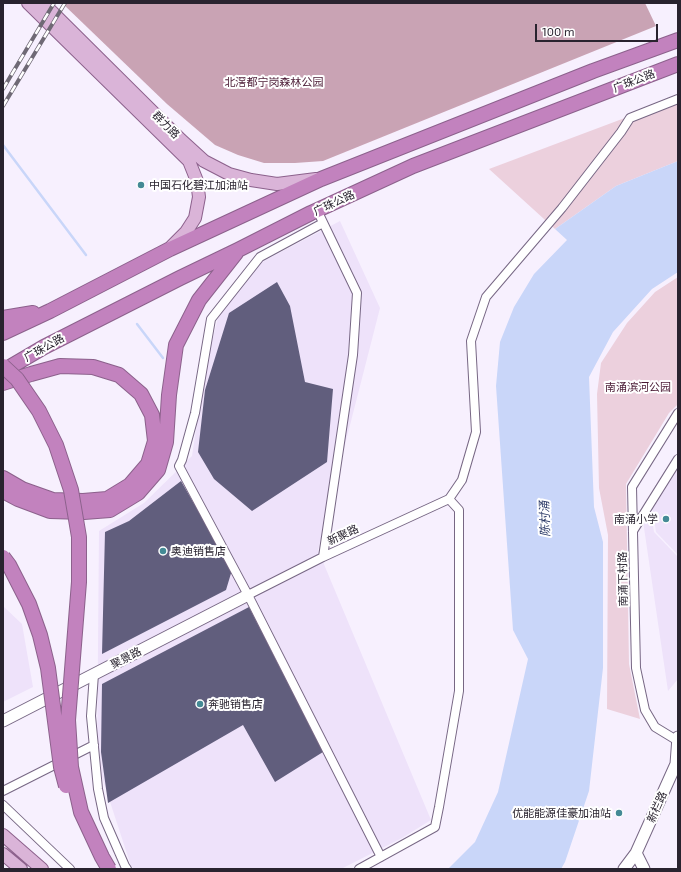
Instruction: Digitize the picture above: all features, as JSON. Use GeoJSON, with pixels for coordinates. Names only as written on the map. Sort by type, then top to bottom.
{"type":"FeatureCollection","features":[{"type":"Feature","properties":{"kind":"highway"},"geometry":{"type":"LineString","coordinates":[[3,333],[50,311],[170,249],[321,179],[586,74],[678,40]]}},
{"type":"Feature","properties":{"kind":"highway","name":"广珠公路"},"geometry":{"type":"LineString","coordinates":[[3,371],[44,347],[180,278],[317,210],[413,166],[678,64]]}},
{"type":"Feature","properties":{"kind":"highway"},"geometry":{"type":"LineString","coordinates":[[3,491],[18,500],[50,511],[84,512],[110,510],[138,493],[158,470],[166,442],[169,395],[176,345],[199,300],[238,250]]}},
{"type":"Feature","properties":{"kind":"highway"},"geometry":{"type":"LineString","coordinates":[[3,318],[50,311]]}},
{"type":"Feature","properties":{"kind":"highway"},"geometry":{"type":"LineString","coordinates":[[3,366],[17,379],[39,411],[56,444],[71,490],[79,537],[79,582],[68,720],[71,768],[81,812],[102,857],[110,869]]}},
{"type":"Feature","properties":{"kind":"highway"},"geometry":{"type":"LineString","coordinates":[[3,383],[60,366],[93,367],[119,376],[141,394],[152,415],[154,441],[148,464],[130,485],[107,499],[83,501],[52,500],[22,489],[3,478]]}},
{"type":"Feature","properties":{"kind":"highway"},"geometry":{"type":"LineString","coordinates":[[3,557],[9,565],[29,604],[40,635],[48,668],[63,774],[72,809],[89,851],[99,869]]}},
{"type":"Feature","properties":{"kind":"main road","name":"群力路"},"geometry":{"type":"LineString","coordinates":[[28,3],[189,161],[197,180],[199,197],[195,218],[186,232],[170,249]]}},
{"type":"Feature","properties":{"kind":"main road","name":"群力路"},"geometry":{"type":"LineString","coordinates":[[43,3],[181,140],[204,160],[229,174],[251,180],[277,184],[321,179]]}},
{"type":"Feature","properties":{"kind":"main road"},"geometry":{"type":"LineString","coordinates":[[3,835],[42,869]]}},
{"type":"Feature","properties":{"kind":"main road"},"geometry":{"type":"LineString","coordinates":[[3,854],[21,869]]}},
{"type":"Feature","properties":{"kind":"street"},"geometry":{"type":"LineString","coordinates":[[359,869],[435,827],[459,690],[459,510],[449,499],[462,480],[476,432],[471,341],[486,297],[562,208],[621,132],[630,118],[678,99]]}},
{"type":"Feature","properties":{"kind":"street"},"geometry":{"type":"LineString","coordinates":[[317,210],[357,293],[353,355],[323,557]]}},
{"type":"Feature","properties":{"kind":"street"},"geometry":{"type":"LineString","coordinates":[[323,223],[260,257],[211,319],[195,413],[179,466],[247,593],[382,856]]}},
{"type":"Feature","properties":{"kind":"street","name":"南涌下村路"},"geometry":{"type":"LineString","coordinates":[[678,413],[632,487],[636,668],[645,710],[655,726],[678,741]]}},
{"type":"Feature","properties":{"kind":"street"},"geometry":{"type":"LineString","coordinates":[[633,531],[678,459]]}},
{"type":"Feature","properties":{"kind":"street","name":"新聚路"},"geometry":{"type":"LineString","coordinates":[[247,593],[449,499]]}},
{"type":"Feature","properties":{"kind":"street","name":"聚景路"},"geometry":{"type":"LineString","coordinates":[[3,721],[247,593]]}},
{"type":"Feature","properties":{"kind":"street","name":"聚景路"},"geometry":{"type":"LineString","coordinates":[[3,713],[247,593]]}},
{"type":"Feature","properties":{"kind":"street"},"geometry":{"type":"LineString","coordinates":[[94,674],[91,716],[98,789],[104,818],[127,869]]}},
{"type":"Feature","properties":{"kind":"street","name":"新栏路"},"geometry":{"type":"LineString","coordinates":[[624,869],[636,853],[677,764],[678,737]]}},
{"type":"Feature","properties":{"kind":"street"},"geometry":{"type":"LineString","coordinates":[[3,792],[94,746]]}},
{"type":"Feature","properties":{"kind":"street"},"geometry":{"type":"LineString","coordinates":[[3,805],[70,869]]}},
{"type":"Feature","properties":{"kind":"street"},"geometry":{"type":"LineString","coordinates":[[636,853],[644,869]]}},
{"type":"Feature","properties":{"kind":"shaded area"},"geometry":{"type":"Polygon","coordinates":[[[340,221],[380,308],[318,550],[431,820],[402,838],[341,869],[134,869],[131,866],[97,762],[99,531],[144,503],[192,456],[206,364],[218,318],[258,264],[340,221]]]}},
{"type":"Feature","properties":{"kind":"shaded area","name":"南涌小学"},"geometry":{"type":"Polygon","coordinates":[[[678,465],[678,555],[656,532],[652,506],[678,465]]]}},
{"type":"Feature","properties":{"kind":"shaded area"},"geometry":{"type":"Polygon","coordinates":[[[650,506],[654,532],[678,557],[678,679],[668,691],[643,521],[650,506]]]}},
{"type":"Feature","properties":{"kind":"shaded area"},"geometry":{"type":"Polygon","coordinates":[[[3,606],[22,624],[33,687],[3,702],[3,606]]]}},
{"type":"Feature","properties":{"kind":"green space","name":"北滘都宁岗森林公园"},"geometry":{"type":"Polygon","coordinates":[[[62,3],[645,3],[656,26],[323,161],[264,163],[238,155],[215,145],[167,104],[62,3]]]}},
{"type":"Feature","properties":{"kind":"green space"},"geometry":{"type":"Polygon","coordinates":[[[678,98],[678,161],[616,186],[555,229],[489,169],[678,98]]]}},
{"type":"Feature","properties":{"kind":"green space","name":"南涌滨河公园"},"geometry":{"type":"Polygon","coordinates":[[[678,277],[678,404],[669,413],[626,484],[629,664],[640,719],[607,709],[608,535],[599,488],[597,394],[601,363],[627,323],[655,292],[678,277]]]}},
{"type":"Feature","properties":{"kind":"water","name":"陈村涌"},"geometry":{"type":"Polygon","coordinates":[[[678,161],[678,272],[652,289],[613,332],[589,377],[594,507],[603,542],[603,668],[589,791],[565,862],[561,869],[448,869],[475,842],[498,792],[528,659],[513,630],[496,386],[500,342],[514,307],[534,274],[567,240],[555,229],[616,186],[678,161]]]}},
{"type":"Feature","properties":{"kind":"building"},"geometry":{"type":"Polygon","coordinates":[[[277,282],[290,306],[305,382],[333,389],[327,462],[252,511],[214,479],[198,452],[205,390],[229,313],[277,282]]]}},
{"type":"Feature","properties":{"kind":"building","name":"奥迪销售店"},"geometry":{"type":"Polygon","coordinates":[[[181,481],[232,570],[226,590],[102,654],[105,532],[129,521],[181,481]]]}},
{"type":"Feature","properties":{"kind":"building","name":"奔驰销售店"},"geometry":{"type":"Polygon","coordinates":[[[249,607],[323,752],[275,782],[243,725],[108,803],[101,752],[102,684],[249,607]]]}},
{"type":"Feature","properties":{"kind":"waterway"},"geometry":{"type":"LineString","coordinates":[[3,145],[86,255]]}},
{"type":"Feature","properties":{"kind":"waterway"},"geometry":{"type":"LineString","coordinates":[[137,324],[163,358]]}},
{"type":"Feature","properties":{"kind":"railway"},"geometry":{"type":"LineString","coordinates":[[3,89],[54,3]]}},
{"type":"Feature","properties":{"kind":"railway"},"geometry":{"type":"LineString","coordinates":[[3,106],[65,3]]}},
{"type":"Feature","properties":{"kind":"place","name":"中国石化碧江加油站"},"geometry":{"type":"Point","coordinates":[141,185]}},
{"type":"Feature","properties":{"kind":"place","name":"南涌小学"},"geometry":{"type":"Point","coordinates":[666,519]}},
{"type":"Feature","properties":{"kind":"place","name":"奥迪销售店"},"geometry":{"type":"Point","coordinates":[163,551]}},
{"type":"Feature","properties":{"kind":"place","name":"奔驰销售店"},"geometry":{"type":"Point","coordinates":[200,704]}},
{"type":"Feature","properties":{"kind":"place","name":"优能能源佳豪加油站"},"geometry":{"type":"Point","coordinates":[619,813]}}]}
